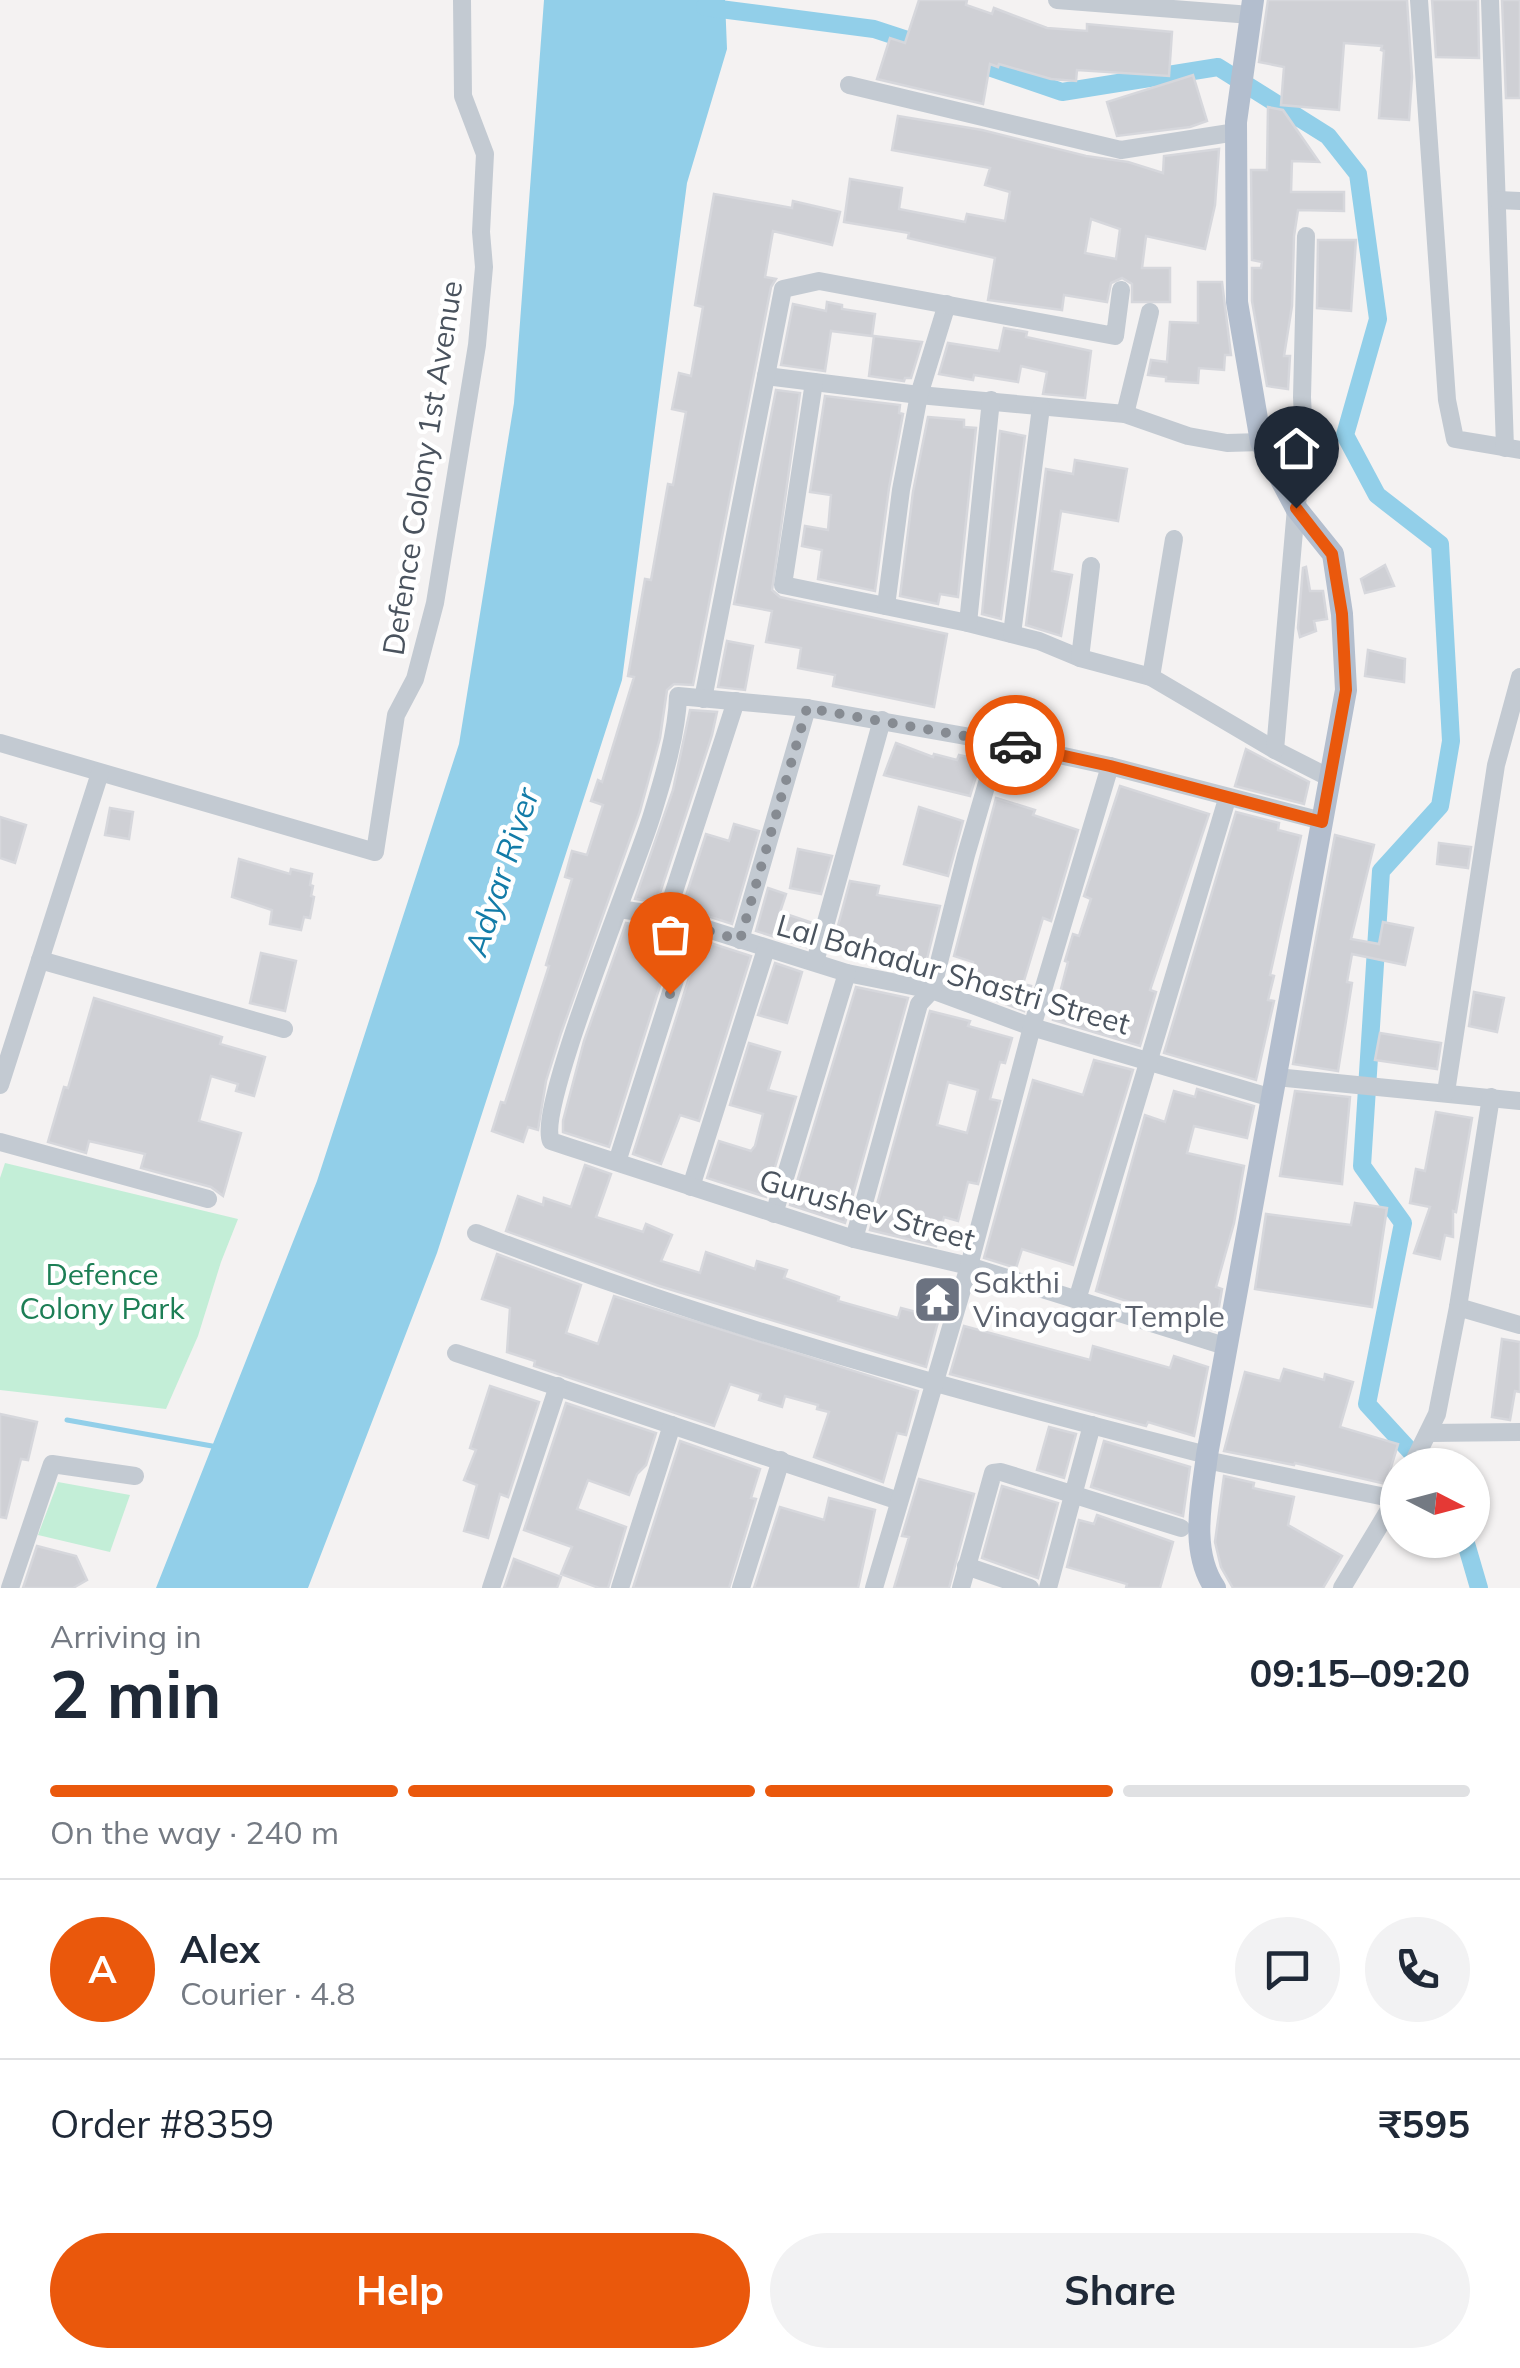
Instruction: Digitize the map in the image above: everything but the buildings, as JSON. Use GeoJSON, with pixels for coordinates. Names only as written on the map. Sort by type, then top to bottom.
{"type":"FeatureCollection","features":[{"type":"Feature","properties":{"kind":"main road"},"geometry":{"type":"LineString","coordinates":[[1215,1588],[1207,1576],[1199,1536],[1206,1457],[1346,690],[1342,614],[1332,554],[1296,508],[1260,442],[1237,302],[1236,127],[1251,15]]}},
{"type":"Feature","properties":{"kind":"street","name":"Defence Colony 1st Avenue"},"geometry":{"type":"LineString","coordinates":[[0,743],[375,852],[396,715],[415,679],[434,603],[477,345],[484,267],[484,154],[463,96],[462,0]]}},
{"type":"Feature","properties":{"kind":"street"},"geometry":{"type":"LineString","coordinates":[[1056,0],[1251,15]]}},
{"type":"Feature","properties":{"kind":"street"},"geometry":{"type":"LineString","coordinates":[[1419,0],[1447,400],[1456,439],[1512,449],[1490,0]]}},
{"type":"Feature","properties":{"kind":"street"},"geometry":{"type":"LineString","coordinates":[[849,86],[1121,150],[1236,127]]}},
{"type":"Feature","properties":{"kind":"street"},"geometry":{"type":"LineString","coordinates":[[1498,200],[1520,201]]}},
{"type":"Feature","properties":{"kind":"street"},"geometry":{"type":"LineString","coordinates":[[1275,750],[1296,508],[1305,460],[1302,397],[1306,236]]}},
{"type":"Feature","properties":{"kind":"street"},"geometry":{"type":"LineString","coordinates":[[703,699],[783,288],[819,282],[1115,336],[1122,290]]}},
{"type":"Feature","properties":{"kind":"street"},"geometry":{"type":"LineString","coordinates":[[886,606],[901,490],[919,395],[946,304]]}},
{"type":"Feature","properties":{"kind":"street"},"geometry":{"type":"LineString","coordinates":[[1125,414],[1150,312]]}},
{"type":"Feature","properties":{"kind":"street"},"geometry":{"type":"LineString","coordinates":[[766,376],[1125,414],[1188,436],[1260,442]]}},
{"type":"Feature","properties":{"kind":"street"},"geometry":{"type":"LineString","coordinates":[[814,382],[783,585],[968,622],[1152,677],[1330,778]]}},
{"type":"Feature","properties":{"kind":"street"},"geometry":{"type":"LineString","coordinates":[[968,622],[991,400]]}},
{"type":"Feature","properties":{"kind":"street"},"geometry":{"type":"LineString","coordinates":[[1012,634],[1041,407]]}},
{"type":"Feature","properties":{"kind":"street"},"geometry":{"type":"LineString","coordinates":[[1152,677],[1174,539]]}},
{"type":"Feature","properties":{"kind":"street"},"geometry":{"type":"LineString","coordinates":[[1080,658],[1091,566]]}},
{"type":"Feature","properties":{"kind":"street"},"geometry":{"type":"LineString","coordinates":[[1446,1092],[1496,765],[1520,676]]}},
{"type":"Feature","properties":{"kind":"street"},"geometry":{"type":"LineString","coordinates":[[619,909],[652,814],[678,696],[807,708],[999,742],[1110,766],[1322,822]]}},
{"type":"Feature","properties":{"kind":"street"},"geometry":{"type":"LineString","coordinates":[[666,916],[736,701]]}},
{"type":"Feature","properties":{"kind":"street"},"geometry":{"type":"LineString","coordinates":[[740,940],[807,708]]}},
{"type":"Feature","properties":{"kind":"street"},"geometry":{"type":"LineString","coordinates":[[815,962],[882,720]]}},
{"type":"Feature","properties":{"kind":"street"},"geometry":{"type":"LineString","coordinates":[[854,1239],[919,1004],[932,990],[999,742]]}},
{"type":"Feature","properties":{"kind":"street"},"geometry":{"type":"LineString","coordinates":[[874,1588],[1110,766]]}},
{"type":"Feature","properties":{"kind":"street"},"geometry":{"type":"LineString","coordinates":[[0,1086],[4,1059],[100,774]]}},
{"type":"Feature","properties":{"kind":"street"},"geometry":{"type":"LineString","coordinates":[[1077,1300],[1227,799]]}},
{"type":"Feature","properties":{"kind":"street","name":"Lal Bahadur Shastri Street"},"geometry":{"type":"LineString","coordinates":[[619,909],[666,916],[847,973],[932,990],[1032,1027],[1149,1060],[1274,1087],[1519,1098]]}},
{"type":"Feature","properties":{"kind":"street","name":"Gurushev Street"},"geometry":{"type":"LineString","coordinates":[[619,909],[578,1019],[550,1114],[550,1140],[854,1239],[969,1266],[1228,1347]]}},
{"type":"Feature","properties":{"kind":"street"},"geometry":{"type":"LineString","coordinates":[[617,1162],[692,926]]}},
{"type":"Feature","properties":{"kind":"street"},"geometry":{"type":"LineString","coordinates":[[691,1187],[766,949]]}},
{"type":"Feature","properties":{"kind":"street"},"geometry":{"type":"LineString","coordinates":[[40,960],[284,1028]]}},
{"type":"Feature","properties":{"kind":"street"},"geometry":{"type":"LineString","coordinates":[[774,1214],[847,973]]}},
{"type":"Feature","properties":{"kind":"street"},"geometry":{"type":"LineString","coordinates":[[1420,1448],[1437,1414],[1491,1097]]}},
{"type":"Feature","properties":{"kind":"street"},"geometry":{"type":"LineString","coordinates":[[0,1142],[208,1199]]}},
{"type":"Feature","properties":{"kind":"street"},"geometry":{"type":"LineString","coordinates":[[476,1233],[582,1275],[932,1384],[1206,1457],[1380,1494]]}},
{"type":"Feature","properties":{"kind":"street"},"geometry":{"type":"LineString","coordinates":[[1458,1307],[1520,1325]]}},
{"type":"Feature","properties":{"kind":"street"},"geometry":{"type":"LineString","coordinates":[[456,1353],[899,1502]]}},
{"type":"Feature","properties":{"kind":"street"},"geometry":{"type":"LineString","coordinates":[[491,1588],[558,1386]]}},
{"type":"Feature","properties":{"kind":"street"},"geometry":{"type":"LineString","coordinates":[[620,1588],[672,1425]]}},
{"type":"Feature","properties":{"kind":"street"},"geometry":{"type":"LineString","coordinates":[[1048,1588],[1092,1426]]}},
{"type":"Feature","properties":{"kind":"street"},"geometry":{"type":"LineString","coordinates":[[1428,1432],[1520,1432]]}},
{"type":"Feature","properties":{"kind":"street"},"geometry":{"type":"LineString","coordinates":[[741,1588],[781,1460]]}},
{"type":"Feature","properties":{"kind":"street"},"geometry":{"type":"LineString","coordinates":[[10,1588],[52,1464],[135,1476]]}},
{"type":"Feature","properties":{"kind":"street"},"geometry":{"type":"LineString","coordinates":[[961,1588],[993,1473],[1002,1472],[1181,1528]]}},
{"type":"Feature","properties":{"kind":"street"},"geometry":{"type":"LineString","coordinates":[[1342,1588],[1380,1524]]}},
{"type":"Feature","properties":{"kind":"street"},"geometry":{"type":"LineString","coordinates":[[966,1566],[1030,1588]]}},
{"type":"Feature","properties":{"kind":"green space","name":"Defence Colony Park"},"geometry":{"type":"Polygon","coordinates":[[[5,1163],[238,1219],[198,1336],[166,1409],[0,1390],[0,1178],[5,1163]]]}},
{"type":"Feature","properties":{"kind":"green space"},"geometry":{"type":"Polygon","coordinates":[[[58,1482],[130,1495],[110,1552],[38,1535],[58,1482]]]}},
{"type":"Feature","properties":{"kind":"water","name":"Adyar River"},"geometry":{"type":"Polygon","coordinates":[[[544,0],[725,0],[727,49],[687,183],[622,680],[437,1253],[308,1588],[156,1588],[317,1181],[459,744],[514,403],[544,0]]]}},
{"type":"Feature","properties":{"kind":"waterway"},"geometry":{"type":"LineString","coordinates":[[705,7],[874,29],[929,47]]}},
{"type":"Feature","properties":{"kind":"waterway"},"geometry":{"type":"LineString","coordinates":[[968,60],[1062,92],[1218,67],[1328,136],[1358,174],[1378,319],[1345,435],[1377,495],[1440,544],[1451,741],[1440,806],[1381,871],[1362,1166],[1403,1223],[1367,1404],[1407,1448]]}},
{"type":"Feature","properties":{"kind":"waterway"},"geometry":{"type":"LineString","coordinates":[[67,1420],[212,1446]]}},
{"type":"Feature","properties":{"kind":"waterway"},"geometry":{"type":"LineString","coordinates":[[1470,1558],[1479,1588]]}},
{"type":"Feature","properties":{"kind":"way so far"},"geometry":{"type":"LineString","coordinates":[[670,994],[692,926],[740,940],[807,708],[1015,745]]}},
{"type":"Feature","properties":{"kind":"place","name":"Sakthi Vinayagar Temple"},"geometry":{"type":"Point","coordinates":[938,1300]}},
{"type":"Feature","properties":{"kind":"route"},"geometry":{"type":"LineString","coordinates":[[1015,745],[1322,822],[1346,690],[1342,614],[1332,554],[1296,508]]}}]}
